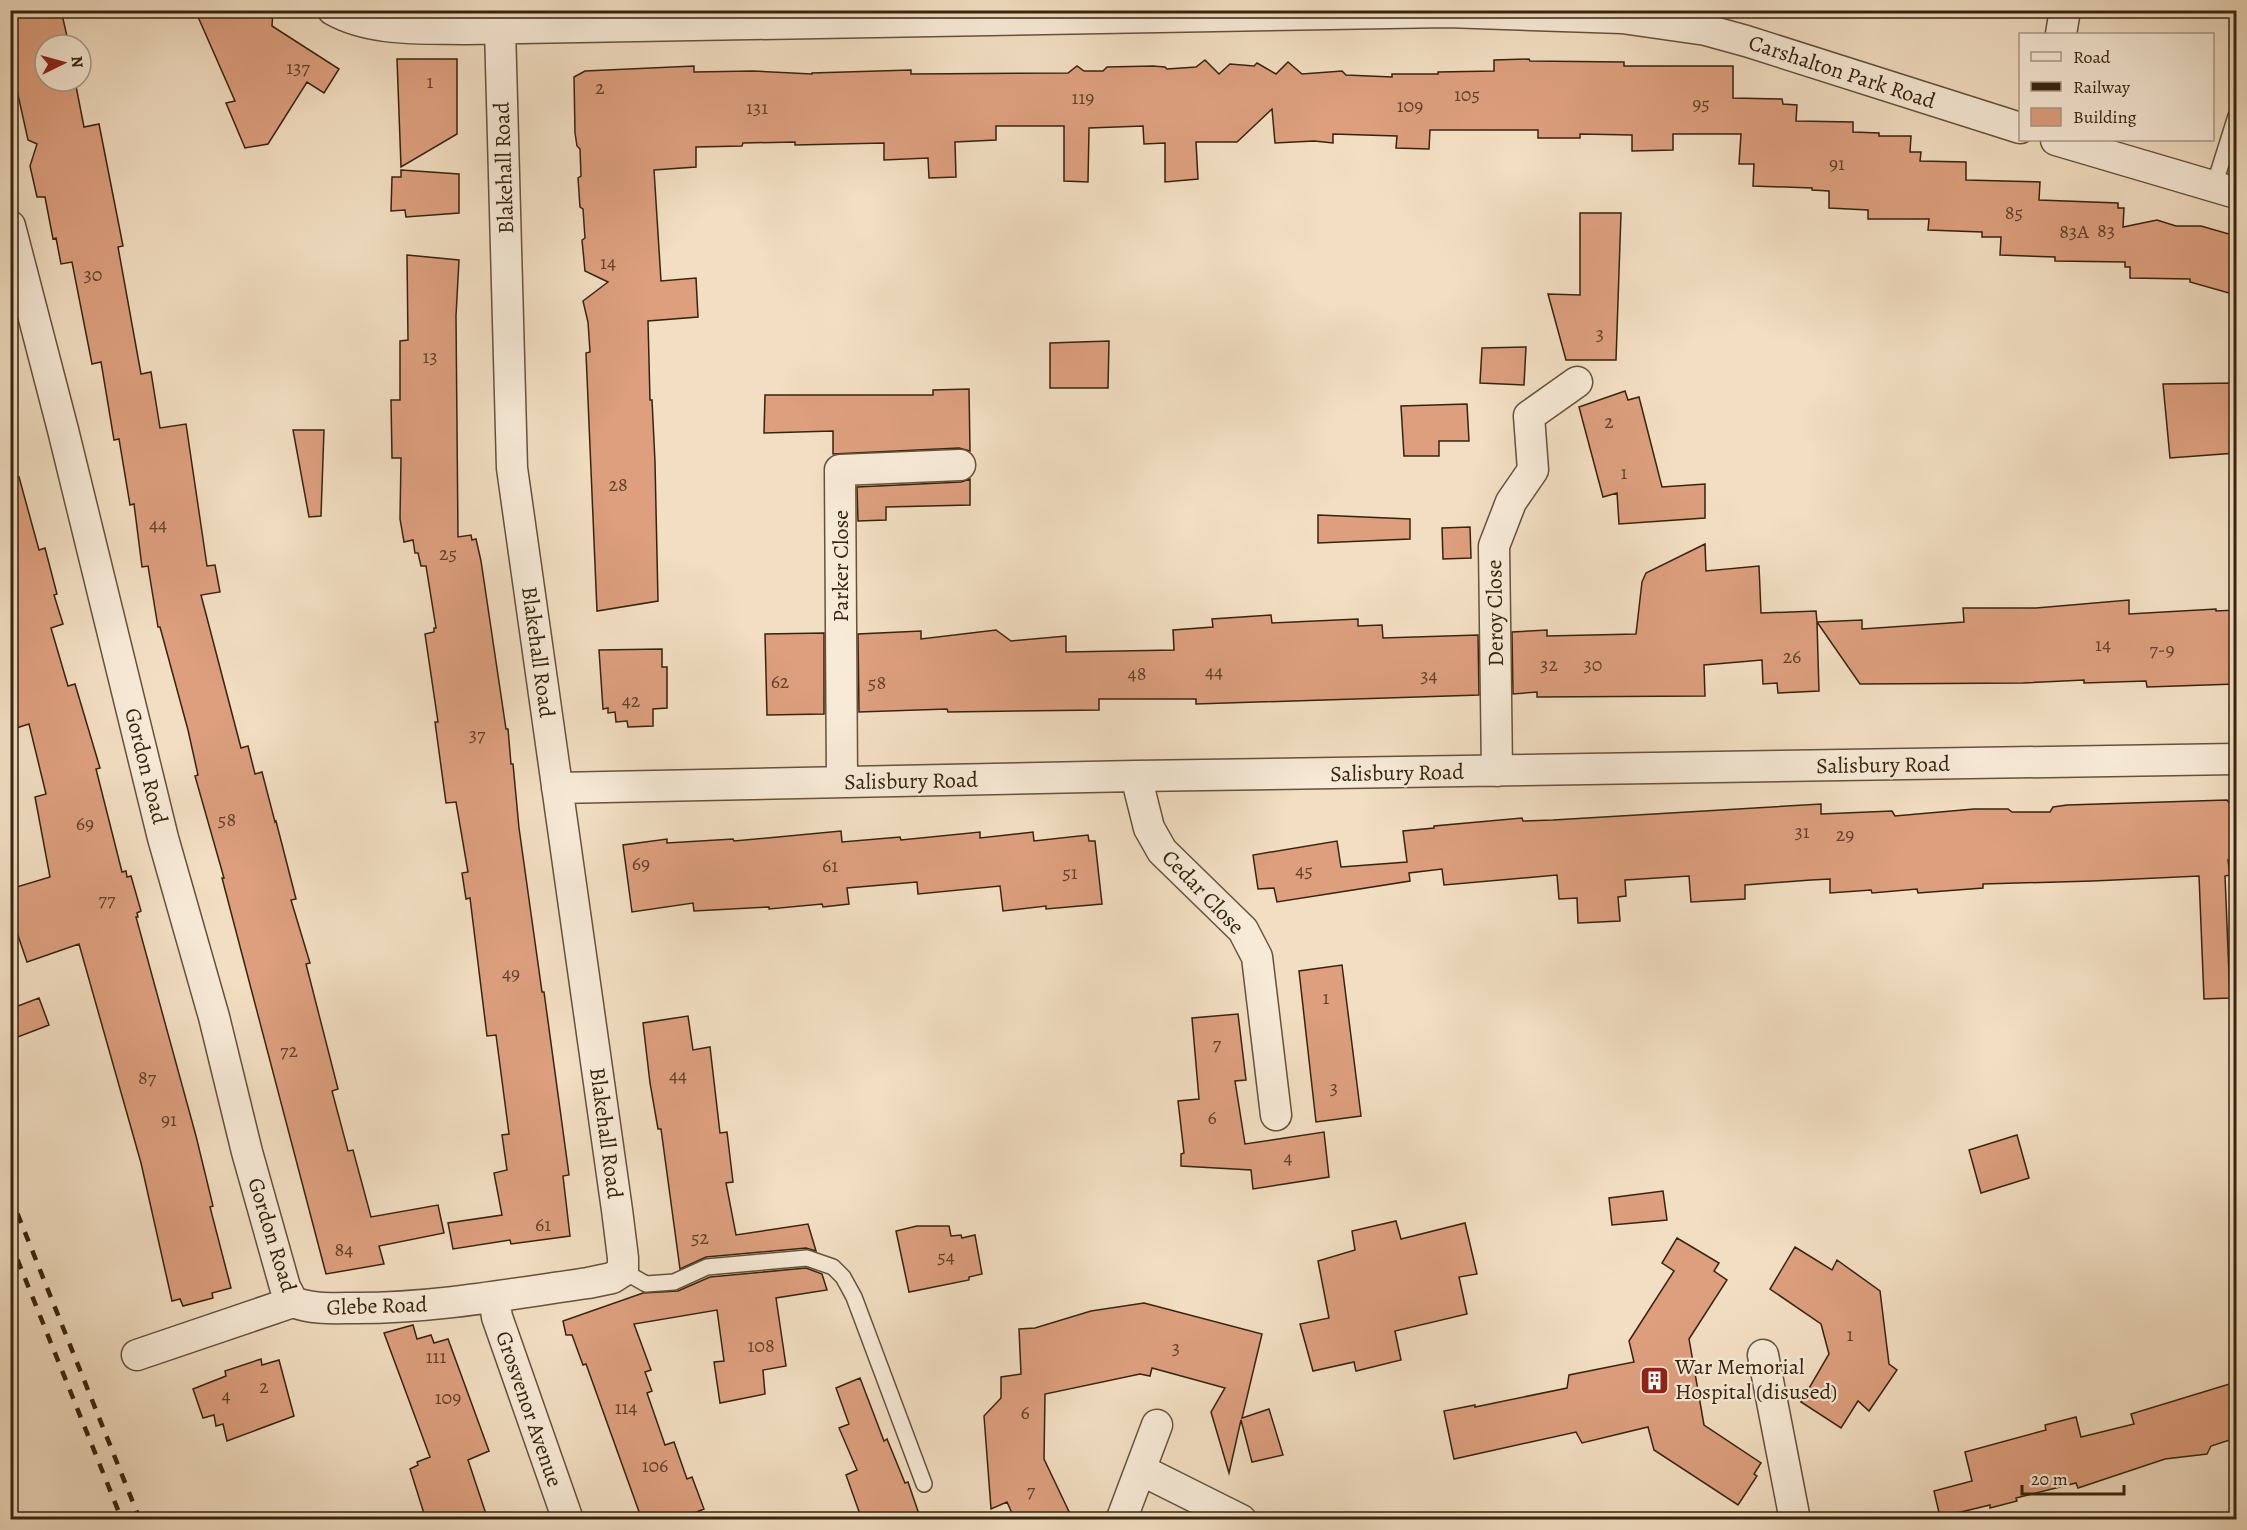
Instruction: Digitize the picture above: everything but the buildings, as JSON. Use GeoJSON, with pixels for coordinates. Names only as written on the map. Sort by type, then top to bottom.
{"type":"FeatureCollection","features":[{"type":"Feature","properties":{"kind":"street","name":"Carshalton Park Road"},"geometry":{"type":"LineString","coordinates":[[333,10],[356,20],[380,25],[496,20],[1447,12],[1622,18],[1706,30],[1746,41],[2019,128]]}},
{"type":"Feature","properties":{"kind":"street"},"geometry":{"type":"LineString","coordinates":[[2061,33],[2065,10]]}},
{"type":"Feature","properties":{"kind":"street","name":"Blakehall Road"},"geometry":{"type":"LineString","coordinates":[[496,20],[512,468],[617,1210],[623,1258],[622,1271]]}},
{"type":"Feature","properties":{"kind":"street"},"geometry":{"type":"LineString","coordinates":[[2059,141],[2225,190]]}},
{"type":"Feature","properties":{"kind":"street","name":"Gordon Road"},"geometry":{"type":"LineString","coordinates":[[10,226],[63,430],[163,838],[214,1017],[247,1152],[285,1287],[293,1302]]}},
{"type":"Feature","properties":{"kind":"street","name":"Deroy Close"},"geometry":{"type":"LineString","coordinates":[[1497,771],[1494,546],[1511,502],[1533,470],[1529,416],[1577,382]]}},
{"type":"Feature","properties":{"kind":"street","name":"Parker Close"},"geometry":{"type":"LineString","coordinates":[[842,782],[840,471],[960,465]]}},
{"type":"Feature","properties":{"kind":"street","name":"Salisbury Road"},"geometry":{"type":"LineString","coordinates":[[557,788],[1136,776],[2236,759]]}},
{"type":"Feature","properties":{"kind":"street","name":"Cedar Close"},"geometry":{"type":"LineString","coordinates":[[1136,776],[1149,828],[1162,851],[1243,930],[1257,957],[1276,1115]]}},
{"type":"Feature","properties":{"kind":"street","name":"Glebe Road"},"geometry":{"type":"LineString","coordinates":[[137,1355],[293,1302],[320,1308],[403,1308],[494,1297],[612,1278],[622,1271]]}},
{"type":"Feature","properties":{"kind":"street","name":"Grosvenor Avenue"},"geometry":{"type":"LineString","coordinates":[[494,1297],[497,1317],[568,1520]]}},
{"type":"Feature","properties":{"kind":"street"},"geometry":{"type":"LineString","coordinates":[[1763,1355],[1795,1520]]}},
{"type":"Feature","properties":{"kind":"street"},"geometry":{"type":"LineString","coordinates":[[1122,1518],[1157,1425]]}},
{"type":"Feature","properties":{"kind":"street"},"geometry":{"type":"LineString","coordinates":[[1141,1470],[1241,1520]]}},
{"type":"Feature","properties":{"kind":"lane"},"geometry":{"type":"LineString","coordinates":[[2225,190],[2236,116]]}},
{"type":"Feature","properties":{"kind":"lane"},"geometry":{"type":"LineString","coordinates":[[622,1271],[646,1284],[674,1282],[706,1267],[772,1261],[807,1258],[833,1267],[843,1276],[855,1297],[924,1484]]}},
{"type":"Feature","properties":{"kind":"railway"},"geometry":{"type":"LineString","coordinates":[[10,1195],[140,1520]]}},
{"type":"Feature","properties":{"kind":"railway"},"geometry":{"type":"LineString","coordinates":[[10,1241],[122,1520]]}},
{"type":"Feature","properties":{"kind":"place","name":"War Memorial Hospital (disused)"},"geometry":{"type":"Point","coordinates":[1654,1380]}}]}
